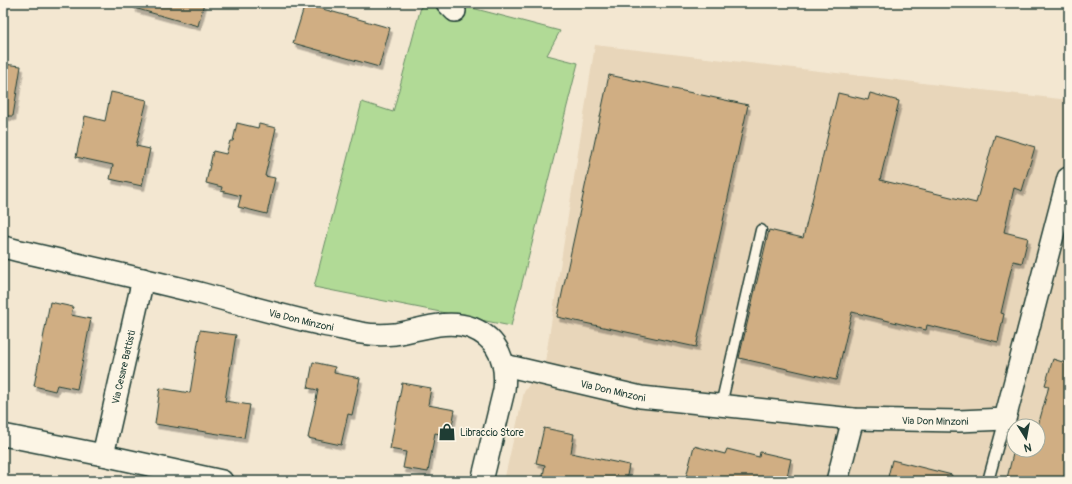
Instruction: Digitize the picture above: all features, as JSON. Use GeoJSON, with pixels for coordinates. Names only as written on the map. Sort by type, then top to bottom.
{"type":"FeatureCollection","features":[{"type":"Feature","properties":{"kind":"street"},"geometry":{"type":"LineString","coordinates":[[1005,419],[1068,178]]}},
{"type":"Feature","properties":{"kind":"street","name":"Via Don Minzoni"},"geometry":{"type":"LineString","coordinates":[[3,247],[143,279],[299,319],[362,333],[384,335],[396,334],[448,324],[471,328],[490,340],[499,352],[504,365],[641,397],[853,418],[959,421],[1005,419]]}},
{"type":"Feature","properties":{"kind":"street","name":"Via Cesare Battisti"},"geometry":{"type":"LineString","coordinates":[[103,455],[143,279]]}},
{"type":"Feature","properties":{"kind":"street"},"geometry":{"type":"LineString","coordinates":[[482,481],[504,390],[504,365]]}},
{"type":"Feature","properties":{"kind":"street"},"geometry":{"type":"LineString","coordinates":[[837,481],[853,418]]}},
{"type":"Feature","properties":{"kind":"street"},"geometry":{"type":"LineString","coordinates":[[3,435],[222,481]]}},
{"type":"Feature","properties":{"kind":"lane"},"geometry":{"type":"LineString","coordinates":[[721,405],[761,230]]}},
{"type":"Feature","properties":{"kind":"lane"},"geometry":{"type":"LineString","coordinates":[[988,481],[1005,419]]}},
{"type":"Feature","properties":{"kind":"shaded area"},"geometry":{"type":"Polygon","coordinates":[[[595,45],[1069,100],[1069,481],[504,481],[524,392],[545,362],[595,45]]]}},
{"type":"Feature","properties":{"kind":"green space"},"geometry":{"type":"Polygon","coordinates":[[[422,3],[453,3],[560,31],[547,55],[578,63],[511,326],[314,287],[362,102],[393,112],[422,3]]]}},
{"type":"Feature","properties":{"kind":"building"},"geometry":{"type":"Polygon","coordinates":[[[134,3],[204,3],[198,26],[134,8],[134,3]]]}},
{"type":"Feature","properties":{"kind":"building"},"geometry":{"type":"Polygon","coordinates":[[[305,4],[390,28],[379,67],[293,43],[305,4]]]}},
{"type":"Feature","properties":{"kind":"building"},"geometry":{"type":"Polygon","coordinates":[[[3,64],[21,66],[13,116],[3,116],[3,64]]]}},
{"type":"Feature","properties":{"kind":"building"},"geometry":{"type":"Polygon","coordinates":[[[609,75],[748,105],[696,347],[557,317],[609,75]]]}},
{"type":"Feature","properties":{"kind":"building"},"geometry":{"type":"Polygon","coordinates":[[[111,92],[147,100],[136,146],[150,149],[142,186],[110,179],[113,165],[76,157],[85,116],[105,121],[111,92]]]}},
{"type":"Feature","properties":{"kind":"building"},"geometry":{"type":"Polygon","coordinates":[[[838,93],[868,100],[870,93],[899,101],[880,180],[976,203],[995,135],[1035,147],[1022,191],[1014,188],[1004,232],[1028,238],[1022,263],[1013,261],[1001,313],[1004,314],[998,342],[927,325],[926,330],[852,312],[836,380],[739,358],[769,230],[803,238],[838,93]]]}},
{"type":"Feature","properties":{"kind":"building"},"geometry":{"type":"Polygon","coordinates":[[[237,123],[258,128],[259,124],[276,128],[265,176],[275,178],[267,214],[238,207],[241,196],[221,191],[222,187],[206,183],[213,151],[226,154],[230,141],[233,141],[237,123]]]}},
{"type":"Feature","properties":{"kind":"building"},"geometry":{"type":"Polygon","coordinates":[[[50,302],[73,307],[71,315],[91,319],[77,389],[57,385],[55,391],[34,386],[50,302]]]}},
{"type":"Feature","properties":{"kind":"building"},"geometry":{"type":"Polygon","coordinates":[[[200,330],[236,335],[225,401],[250,405],[244,438],[155,424],[160,388],[190,393],[200,330]]]}},
{"type":"Feature","properties":{"kind":"building"},"geometry":{"type":"Polygon","coordinates":[[[1053,359],[1069,364],[1069,481],[1018,481],[1007,478],[1012,458],[1046,458],[1046,418],[1040,418],[1049,386],[1045,385],[1053,359]]]}},
{"type":"Feature","properties":{"kind":"building"},"geometry":{"type":"Polygon","coordinates":[[[313,362],[335,367],[334,373],[360,378],[352,415],[348,414],[341,445],[308,438],[318,390],[308,388],[313,362]]]}},
{"type":"Feature","properties":{"kind":"building"},"geometry":{"type":"Polygon","coordinates":[[[402,383],[431,388],[428,405],[455,410],[450,436],[435,433],[428,472],[403,468],[406,452],[390,449],[402,383]]]}},
{"type":"Feature","properties":{"kind":"building"},"geometry":{"type":"Polygon","coordinates":[[[544,428],[574,434],[571,453],[629,465],[626,481],[542,481],[545,465],[536,463],[544,428]]]}},
{"type":"Feature","properties":{"kind":"building"},"geometry":{"type":"Polygon","coordinates":[[[694,446],[725,454],[727,449],[759,457],[760,452],[791,459],[786,481],[685,481],[694,446]]]}},
{"type":"Feature","properties":{"kind":"building"},"geometry":{"type":"Polygon","coordinates":[[[892,460],[952,475],[951,481],[887,481],[892,460]]]}},
{"type":"Feature","properties":{"kind":"place","name":"Libraccio Store"},"geometry":{"type":"Point","coordinates":[447,432]}}]}
